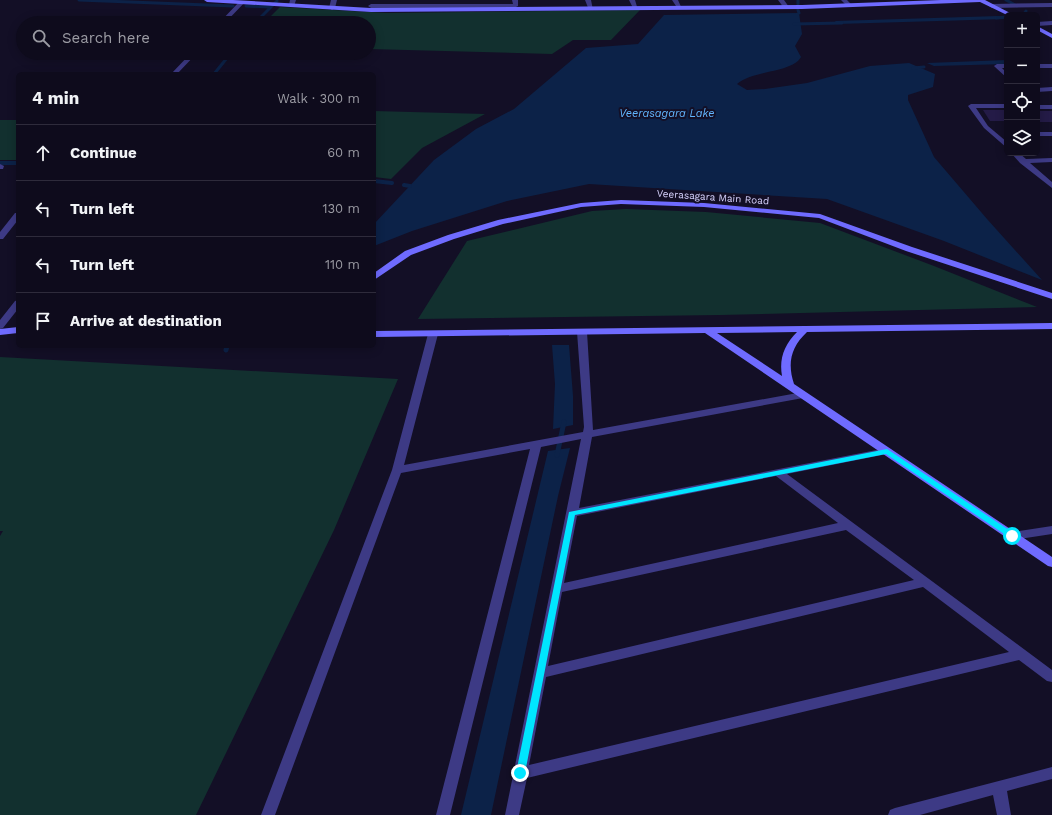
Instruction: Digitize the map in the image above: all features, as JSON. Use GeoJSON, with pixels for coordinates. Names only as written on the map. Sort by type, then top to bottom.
{"type":"FeatureCollection","features":[{"type":"Feature","properties":{"kind":"street"},"geometry":{"type":"LineString","coordinates":[[207,0],[271,4],[292,3],[332,8],[591,9],[786,7],[982,0],[1005,12]]}},
{"type":"Feature","properties":{"kind":"street"},"geometry":{"type":"LineString","coordinates":[[332,8],[334,0]]}},
{"type":"Feature","properties":{"kind":"street"},"geometry":{"type":"LineString","coordinates":[[371,8],[374,0]]}},
{"type":"Feature","properties":{"kind":"street"},"geometry":{"type":"LineString","coordinates":[[371,8],[426,3],[469,3],[514,6],[516,5],[515,0]]}},
{"type":"Feature","properties":{"kind":"street"},"geometry":{"type":"LineString","coordinates":[[588,0],[591,9]]}},
{"type":"Feature","properties":{"kind":"street"},"geometry":{"type":"LineString","coordinates":[[632,0],[636,9]]}},
{"type":"Feature","properties":{"kind":"street"},"geometry":{"type":"LineString","coordinates":[[675,0],[680,8]]}},
{"type":"Feature","properties":{"kind":"street"},"geometry":{"type":"LineString","coordinates":[[781,0],[786,7]]}},
{"type":"Feature","properties":{"kind":"street"},"geometry":{"type":"LineString","coordinates":[[844,0],[848,5]]}},
{"type":"Feature","properties":{"kind":"street"},"geometry":{"type":"LineString","coordinates":[[229,16],[242,2]]}},
{"type":"Feature","properties":{"kind":"street"},"geometry":{"type":"LineString","coordinates":[[992,6],[1052,5]]}},
{"type":"Feature","properties":{"kind":"street"},"geometry":{"type":"LineString","coordinates":[[1040,24],[1052,23]]}},
{"type":"Feature","properties":{"kind":"street"},"geometry":{"type":"LineString","coordinates":[[1040,30],[1052,36]]}},
{"type":"Feature","properties":{"kind":"street"},"geometry":{"type":"LineString","coordinates":[[176,72],[187,60]]}},
{"type":"Feature","properties":{"kind":"street"},"geometry":{"type":"LineString","coordinates":[[1004,66],[997,66],[1004,73]]}},
{"type":"Feature","properties":{"kind":"street"},"geometry":{"type":"LineString","coordinates":[[1040,66],[1052,66]]}},
{"type":"Feature","properties":{"kind":"street"},"geometry":{"type":"LineString","coordinates":[[1040,90],[1052,89]]}},
{"type":"Feature","properties":{"kind":"street"},"geometry":{"type":"LineString","coordinates":[[1004,106],[971,106],[986,127],[1004,143]]}},
{"type":"Feature","properties":{"kind":"street"},"geometry":{"type":"LineString","coordinates":[[1040,107],[1052,107]]}},
{"type":"Feature","properties":{"kind":"street"},"geometry":{"type":"LineString","coordinates":[[1040,134],[1052,134]]}},
{"type":"Feature","properties":{"kind":"street"},"geometry":{"type":"LineString","coordinates":[[996,136],[1004,135]]}},
{"type":"Feature","properties":{"kind":"street"},"geometry":{"type":"LineString","coordinates":[[1018,156],[1052,186]]}},
{"type":"Feature","properties":{"kind":"street"},"geometry":{"type":"LineString","coordinates":[[1023,160],[1052,160]]}},
{"type":"Feature","properties":{"kind":"street","name":"Veerasagara Main Road"},"geometry":{"type":"LineString","coordinates":[[376,276],[408,253],[451,237],[501,222],[582,205],[621,202],[704,205],[820,216],[909,249],[1052,296]]}},
{"type":"Feature","properties":{"kind":"street"},"geometry":{"type":"LineString","coordinates":[[0,237],[16,217]]}},
{"type":"Feature","properties":{"kind":"street"},"geometry":{"type":"LineString","coordinates":[[0,326],[16,305]]}},
{"type":"Feature","properties":{"kind":"street"},"geometry":{"type":"LineString","coordinates":[[376,334],[1052,326]]}},
{"type":"Feature","properties":{"kind":"street"},"geometry":{"type":"LineString","coordinates":[[790,386],[785,369],[787,354],[793,341],[805,329]]}},
{"type":"Feature","properties":{"kind":"street"},"geometry":{"type":"LineString","coordinates":[[0,332],[16,330]]}},
{"type":"Feature","properties":{"kind":"street"},"geometry":{"type":"LineString","coordinates":[[707,330],[1052,562]]}},
{"type":"Feature","properties":{"kind":"street"},"geometry":{"type":"LineString","coordinates":[[512,815],[587,435],[588,427],[582,332]]}},
{"type":"Feature","properties":{"kind":"street"},"geometry":{"type":"LineString","coordinates":[[268,815],[397,470],[433,334]]}},
{"type":"Feature","properties":{"kind":"street"},"geometry":{"type":"LineString","coordinates":[[397,470],[803,395]]}},
{"type":"Feature","properties":{"kind":"street"},"geometry":{"type":"LineString","coordinates":[[442,815],[542,443]]}},
{"type":"Feature","properties":{"kind":"street"},"geometry":{"type":"LineString","coordinates":[[572,513],[887,451]]}},
{"type":"Feature","properties":{"kind":"street"},"geometry":{"type":"LineString","coordinates":[[777,472],[1052,677]]}},
{"type":"Feature","properties":{"kind":"street"},"geometry":{"type":"LineString","coordinates":[[557,589],[848,525]]}},
{"type":"Feature","properties":{"kind":"street"},"geometry":{"type":"LineString","coordinates":[[1012,536],[1052,530]]}},
{"type":"Feature","properties":{"kind":"street"},"geometry":{"type":"LineString","coordinates":[[540,673],[925,582]]}},
{"type":"Feature","properties":{"kind":"street"},"geometry":{"type":"LineString","coordinates":[[520,773],[1022,654]]}},
{"type":"Feature","properties":{"kind":"street"},"geometry":{"type":"LineString","coordinates":[[895,815],[1052,773]]}},
{"type":"Feature","properties":{"kind":"street"},"geometry":{"type":"LineString","coordinates":[[999,788],[1004,815]]}},
{"type":"Feature","properties":{"kind":"green space"},"geometry":{"type":"Polygon","coordinates":[[[280,7],[387,13],[640,10],[611,40],[573,40],[552,54],[376,49],[376,16],[271,16],[280,7]]]}},
{"type":"Feature","properties":{"kind":"green space"},"geometry":{"type":"Polygon","coordinates":[[[376,111],[485,114],[422,148],[391,179],[376,177],[376,111]]]}},
{"type":"Feature","properties":{"kind":"green space"},"geometry":{"type":"Polygon","coordinates":[[[0,120],[16,120],[16,160],[0,160],[0,120]]]}},
{"type":"Feature","properties":{"kind":"green space"},"geometry":{"type":"Polygon","coordinates":[[[626,209],[706,212],[820,223],[1037,307],[720,315],[418,319],[467,241],[592,211],[626,209]]]}},
{"type":"Feature","properties":{"kind":"green space"},"geometry":{"type":"Polygon","coordinates":[[[0,357],[398,379],[334,530],[196,815],[0,815],[0,536],[3,531],[0,531],[0,357]]]}},
{"type":"Feature","properties":{"kind":"water","name":"Veerasagara Lake"},"geometry":{"type":"Polygon","coordinates":[[[799,13],[802,34],[795,46],[801,57],[789,66],[752,76],[737,84],[747,90],[807,83],[870,66],[909,63],[935,74],[933,87],[908,95],[908,100],[934,157],[1042,280],[944,241],[827,199],[589,184],[507,201],[412,231],[376,245],[376,222],[434,160],[476,129],[514,109],[586,48],[638,44],[664,15],[799,13]]]}},
{"type":"Feature","properties":{"kind":"water"},"geometry":{"type":"Polygon","coordinates":[[[999,16],[1004,18],[837,24],[835,21],[999,16]]]}},
{"type":"Feature","properties":{"kind":"water"},"geometry":{"type":"Polygon","coordinates":[[[1004,60],[1004,64],[934,66],[927,63],[1004,60]]]}},
{"type":"Feature","properties":{"kind":"water"},"geometry":{"type":"Polygon","coordinates":[[[552,345],[569,345],[573,396],[573,425],[553,429],[555,384],[552,345]]]}},
{"type":"Feature","properties":{"kind":"water"},"geometry":{"type":"Polygon","coordinates":[[[570,448],[558,496],[491,815],[461,815],[548,451],[570,448]]]}},
{"type":"Feature","properties":{"kind":"building"},"geometry":{"type":"Polygon","coordinates":[[[983,110],[1004,110],[1004,121],[990,121],[983,110]]]}},
{"type":"Feature","properties":{"kind":"building"},"geometry":{"type":"Polygon","coordinates":[[[1040,111],[1052,111],[1052,122],[1040,122],[1040,111]]]}},
{"type":"Feature","properties":{"kind":"waterway"},"geometry":{"type":"LineString","coordinates":[[79,0],[233,6]]}},
{"type":"Feature","properties":{"kind":"waterway"},"geometry":{"type":"LineString","coordinates":[[1006,0],[1017,6]]}},
{"type":"Feature","properties":{"kind":"waterway"},"geometry":{"type":"LineString","coordinates":[[271,7],[277,1]]}},
{"type":"Feature","properties":{"kind":"waterway"},"geometry":{"type":"LineString","coordinates":[[246,6],[271,7]]}},
{"type":"Feature","properties":{"kind":"waterway"},"geometry":{"type":"LineString","coordinates":[[262,16],[271,7]]}},
{"type":"Feature","properties":{"kind":"waterway"},"geometry":{"type":"LineString","coordinates":[[996,18],[1004,17]]}},
{"type":"Feature","properties":{"kind":"waterway"},"geometry":{"type":"LineString","coordinates":[[794,24],[842,23]]}},
{"type":"Feature","properties":{"kind":"waterway"},"geometry":{"type":"LineString","coordinates":[[216,72],[225,60]]}},
{"type":"Feature","properties":{"kind":"waterway"},"geometry":{"type":"LineString","coordinates":[[913,68],[924,67]]}},
{"type":"Feature","properties":{"kind":"waterway"},"geometry":{"type":"LineString","coordinates":[[0,163],[16,163]]}},
{"type":"Feature","properties":{"kind":"waterway"},"geometry":{"type":"LineString","coordinates":[[376,181],[392,183]]}},
{"type":"Feature","properties":{"kind":"waterway"},"geometry":{"type":"LineString","coordinates":[[404,185],[410,186]]}},
{"type":"Feature","properties":{"kind":"waterway"},"geometry":{"type":"LineString","coordinates":[[557,455],[564,422]]}},
{"type":"Feature","properties":{"kind":"route"},"geometry":{"type":"LineString","coordinates":[[520,773],[572,513],[887,451],[1012,536]]}}]}
